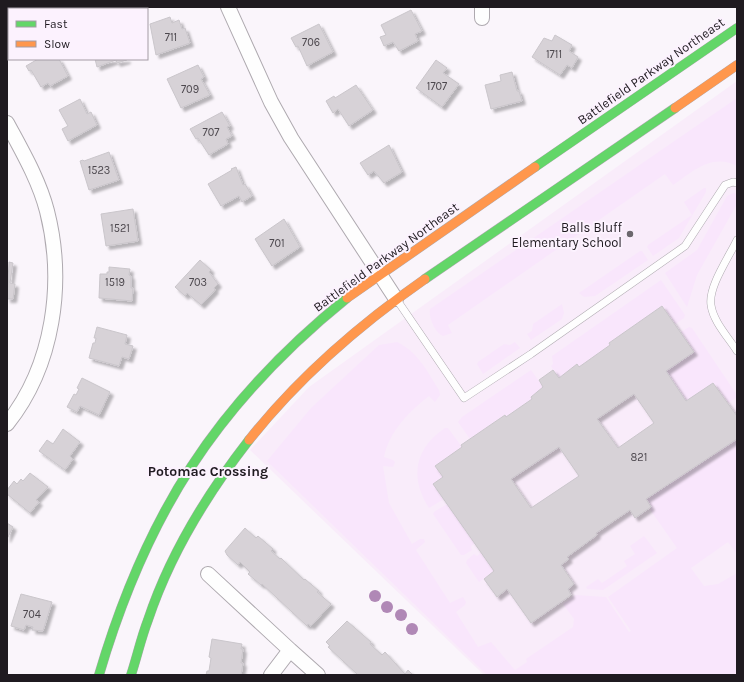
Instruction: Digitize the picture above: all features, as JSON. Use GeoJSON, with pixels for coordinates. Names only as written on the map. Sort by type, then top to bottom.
{"type":"FeatureCollection","features":[{"type":"Feature","properties":{"kind":"main road","name":"Battlefield Parkway Northeast"},"geometry":{"type":"LineString","coordinates":[[99,675],[107,644],[123,600],[150,537],[190,468],[215,431],[253,385],[278,359],[318,322],[380,274],[737,28]]}},
{"type":"Feature","properties":{"kind":"main road"},"geometry":{"type":"LineString","coordinates":[[131,675],[143,634],[176,552],[209,496],[240,450],[276,406],[305,375],[369,319],[396,299],[737,66]]}},
{"type":"Feature","properties":{"kind":"street"},"geometry":{"type":"LineString","coordinates":[[228,7],[271,102],[291,138],[396,299]]}},
{"type":"Feature","properties":{"kind":"street"},"geometry":{"type":"LineString","coordinates":[[7,123],[37,180],[47,210],[53,240],[56,277],[54,311],[40,363],[27,392],[7,424]]}},
{"type":"Feature","properties":{"kind":"street"},"geometry":{"type":"LineString","coordinates":[[208,574],[318,675]]}},
{"type":"Feature","properties":{"kind":"street"},"geometry":{"type":"LineString","coordinates":[[271,675],[290,650]]}},
{"type":"Feature","properties":{"kind":"lane"},"geometry":{"type":"LineString","coordinates":[[396,299],[464,398],[531,354],[685,246],[725,185],[733,182],[737,183]]}},
{"type":"Feature","properties":{"kind":"lane"},"geometry":{"type":"LineString","coordinates":[[737,240],[710,292],[711,306],[717,321],[737,351]]}},
{"type":"Feature","properties":{"kind":"shaded area","name":"Balls Bluff Elementary School"},"geometry":{"type":"Polygon","coordinates":[[[737,81],[737,675],[484,675],[250,450],[309,387],[737,81]]]}},
{"type":"Feature","properties":{"kind":"shaded area"},"geometry":{"type":"Polygon","coordinates":[[[737,98],[737,166],[719,162],[703,165],[673,185],[665,174],[448,325],[452,333],[443,336],[437,332],[431,320],[430,309],[737,98]]]}},
{"type":"Feature","properties":{"kind":"shaded area"},"geometry":{"type":"Polygon","coordinates":[[[706,188],[706,192],[679,238],[653,256],[647,247],[648,245],[692,215],[684,202],[706,188]]]}},
{"type":"Feature","properties":{"kind":"shaded area"},"geometry":{"type":"Polygon","coordinates":[[[733,193],[737,194],[737,204],[697,275],[687,307],[665,273],[697,250],[727,196],[733,193]]]}},
{"type":"Feature","properties":{"kind":"shaded area"},"geometry":{"type":"Polygon","coordinates":[[[642,251],[648,260],[595,296],[584,297],[579,293],[642,251]]]}},
{"type":"Feature","properties":{"kind":"shaded area"},"geometry":{"type":"Polygon","coordinates":[[[661,280],[685,315],[684,318],[674,325],[662,306],[609,343],[610,345],[579,367],[577,364],[559,378],[551,366],[553,364],[552,356],[661,280]]]}},
{"type":"Feature","properties":{"kind":"shaded area"},"geometry":{"type":"Polygon","coordinates":[[[562,304],[564,313],[562,319],[531,340],[527,334],[532,331],[533,324],[562,304]]]}},
{"type":"Feature","properties":{"kind":"shaded area"},"geometry":{"type":"Polygon","coordinates":[[[689,327],[692,328],[737,395],[737,397],[728,403],[713,383],[686,401],[666,371],[693,352],[681,332],[689,327]]]}},
{"type":"Feature","properties":{"kind":"shaded area"},"geometry":{"type":"Polygon","coordinates":[[[397,342],[411,351],[426,369],[439,390],[440,395],[435,402],[429,396],[422,402],[401,422],[391,438],[384,457],[395,462],[393,467],[383,466],[389,503],[412,544],[420,539],[424,539],[425,542],[416,550],[450,603],[463,597],[466,602],[465,605],[456,612],[478,647],[491,642],[515,670],[527,662],[526,659],[573,627],[574,619],[563,604],[575,595],[606,597],[629,632],[631,631],[608,597],[677,548],[649,508],[650,507],[646,499],[737,439],[737,554],[728,542],[691,568],[704,586],[718,584],[737,573],[737,675],[487,675],[267,461],[311,408],[379,345],[397,342]]]}},
{"type":"Feature","properties":{"kind":"shaded area"},"geometry":{"type":"Polygon","coordinates":[[[515,342],[520,348],[483,374],[477,364],[478,362],[504,344],[510,345],[515,342]]]}},
{"type":"Feature","properties":{"kind":"shaded area"},"geometry":{"type":"Polygon","coordinates":[[[531,370],[543,387],[531,397],[532,399],[506,417],[504,415],[470,439],[458,422],[462,417],[531,370]]]}},
{"type":"Feature","properties":{"kind":"shaded area"},"geometry":{"type":"Polygon","coordinates":[[[445,428],[448,428],[462,447],[435,466],[443,477],[433,484],[444,499],[429,508],[419,485],[417,474],[418,464],[421,454],[427,445],[445,428]]]}},
{"type":"Feature","properties":{"kind":"shaded area"},"geometry":{"type":"Polygon","coordinates":[[[447,504],[474,543],[471,547],[472,550],[464,555],[461,555],[433,514],[447,504]]]}},
{"type":"Feature","properties":{"kind":"shaded area"},"geometry":{"type":"Polygon","coordinates":[[[644,536],[657,553],[603,590],[587,589],[586,587],[598,579],[602,583],[627,566],[624,561],[635,554],[630,546],[644,536]]]}},
{"type":"Feature","properties":{"kind":"shaded area"},"geometry":{"type":"Polygon","coordinates":[[[481,553],[494,571],[479,582],[466,563],[467,560],[474,554],[477,556],[481,553]]]}},
{"type":"Feature","properties":{"kind":"building"},"geometry":{"type":"Polygon","coordinates":[[[411,10],[422,31],[415,34],[418,41],[399,51],[393,42],[384,46],[380,37],[386,35],[381,25],[411,10]]]}},
{"type":"Feature","properties":{"kind":"building"},"geometry":{"type":"Polygon","coordinates":[[[170,17],[172,23],[179,20],[182,29],[185,28],[190,43],[156,55],[150,24],[170,17]]]}},
{"type":"Feature","properties":{"kind":"building"},"geometry":{"type":"Polygon","coordinates":[[[319,24],[333,52],[307,66],[298,46],[296,47],[291,38],[319,24]]]}},
{"type":"Feature","properties":{"kind":"building"},"geometry":{"type":"Polygon","coordinates":[[[555,35],[572,45],[569,51],[578,57],[572,68],[567,65],[560,75],[532,57],[544,38],[552,41],[555,35]]]}},
{"type":"Feature","properties":{"kind":"building"},"geometry":{"type":"Polygon","coordinates":[[[36,60],[60,60],[68,76],[50,86],[48,83],[41,87],[31,70],[29,71],[26,66],[36,60]]]}},
{"type":"Feature","properties":{"kind":"building"},"geometry":{"type":"Polygon","coordinates":[[[95,60],[116,60],[97,67],[95,60]]]}},
{"type":"Feature","properties":{"kind":"building"},"geometry":{"type":"Polygon","coordinates":[[[116,60],[127,60],[117,63],[116,60]]]}},
{"type":"Feature","properties":{"kind":"building"},"geometry":{"type":"Polygon","coordinates":[[[436,60],[447,68],[443,73],[459,84],[442,107],[416,88],[436,60]]]}},
{"type":"Feature","properties":{"kind":"building"},"geometry":{"type":"Polygon","coordinates":[[[198,65],[204,77],[201,79],[210,95],[181,108],[167,79],[198,65]]]}},
{"type":"Feature","properties":{"kind":"building"},"geometry":{"type":"Polygon","coordinates":[[[512,72],[517,91],[519,91],[522,101],[491,109],[485,85],[501,81],[500,75],[512,72]]]}},
{"type":"Feature","properties":{"kind":"building"},"geometry":{"type":"Polygon","coordinates":[[[356,85],[373,110],[349,126],[338,109],[333,113],[326,101],[334,96],[335,98],[356,85]]]}},
{"type":"Feature","properties":{"kind":"building"},"geometry":{"type":"Polygon","coordinates":[[[80,99],[87,114],[91,112],[97,125],[68,141],[62,129],[68,126],[59,110],[80,99]]]}},
{"type":"Feature","properties":{"kind":"building"},"geometry":{"type":"Polygon","coordinates":[[[222,112],[230,126],[227,127],[232,136],[226,139],[228,144],[209,155],[190,129],[222,112]]]}},
{"type":"Feature","properties":{"kind":"building"},"geometry":{"type":"Polygon","coordinates":[[[389,145],[402,172],[384,183],[374,171],[368,175],[360,163],[389,145]]]}},
{"type":"Feature","properties":{"kind":"building"},"geometry":{"type":"Polygon","coordinates":[[[109,152],[119,180],[89,190],[80,161],[109,152]]]}},
{"type":"Feature","properties":{"kind":"building"},"geometry":{"type":"Polygon","coordinates":[[[236,167],[243,185],[245,184],[252,196],[242,202],[239,196],[221,206],[208,184],[236,167]]]}},
{"type":"Feature","properties":{"kind":"building"},"geometry":{"type":"Polygon","coordinates":[[[133,209],[138,241],[106,246],[101,214],[133,209]]]}},
{"type":"Feature","properties":{"kind":"building"},"geometry":{"type":"Polygon","coordinates":[[[284,219],[300,247],[272,266],[255,239],[284,219]]]}},
{"type":"Feature","properties":{"kind":"building"},"geometry":{"type":"Polygon","coordinates":[[[200,260],[211,270],[209,272],[218,284],[214,288],[215,290],[201,305],[187,293],[185,296],[175,287],[200,260]]]}},
{"type":"Feature","properties":{"kind":"building"},"geometry":{"type":"Polygon","coordinates":[[[9,262],[13,263],[10,283],[15,284],[13,299],[7,299],[9,262]]]}},
{"type":"Feature","properties":{"kind":"building"},"geometry":{"type":"Polygon","coordinates":[[[109,267],[130,269],[129,275],[131,276],[131,288],[133,288],[132,301],[99,298],[100,274],[107,274],[107,272],[109,272],[109,267]]]}},
{"type":"Feature","properties":{"kind":"building"},"geometry":{"type":"Polygon","coordinates":[[[662,306],[694,352],[666,371],[686,401],[713,383],[737,416],[737,439],[646,499],[651,507],[635,518],[630,510],[596,533],[597,535],[567,557],[569,559],[561,565],[574,584],[568,589],[571,595],[531,623],[507,589],[497,597],[484,579],[494,571],[433,484],[443,477],[435,466],[462,447],[461,445],[505,415],[506,417],[532,399],[531,397],[543,387],[539,380],[553,370],[559,378],[577,364],[579,367],[610,345],[609,343],[662,306]],[[634,394],[597,419],[618,448],[654,423],[634,394]],[[559,447],[511,479],[531,508],[579,476],[559,447]]]}},
{"type":"Feature","properties":{"kind":"building"},"geometry":{"type":"Polygon","coordinates":[[[97,327],[127,335],[125,344],[133,346],[129,359],[122,357],[119,366],[89,358],[93,343],[95,343],[96,338],[94,338],[97,327]]]}},
{"type":"Feature","properties":{"kind":"building"},"geometry":{"type":"Polygon","coordinates":[[[82,378],[110,392],[99,415],[80,406],[77,412],[67,407],[74,394],[76,395],[79,389],[77,388],[82,378]]]}},
{"type":"Feature","properties":{"kind":"building"},"geometry":{"type":"Polygon","coordinates":[[[63,429],[80,442],[70,456],[73,459],[65,470],[39,451],[47,440],[53,444],[63,429]]]}},
{"type":"Feature","properties":{"kind":"building"},"geometry":{"type":"Polygon","coordinates":[[[30,473],[48,487],[36,500],[39,502],[30,513],[7,494],[7,490],[14,481],[17,484],[21,479],[23,481],[30,473]]]}},
{"type":"Feature","properties":{"kind":"building"},"geometry":{"type":"Polygon","coordinates":[[[7,523],[13,527],[7,539],[7,523]]]}},
{"type":"Feature","properties":{"kind":"building"},"geometry":{"type":"Polygon","coordinates":[[[245,528],[256,538],[258,536],[273,549],[271,551],[319,591],[317,592],[331,604],[311,626],[308,624],[307,626],[262,584],[261,585],[248,574],[250,572],[240,562],[238,565],[227,555],[225,551],[245,528]]]}},
{"type":"Feature","properties":{"kind":"building"},"geometry":{"type":"Polygon","coordinates":[[[21,594],[52,602],[43,631],[32,630],[33,627],[26,625],[24,630],[11,626],[21,594]]]}},
{"type":"Feature","properties":{"kind":"building"},"geometry":{"type":"Polygon","coordinates":[[[347,621],[371,642],[370,644],[382,655],[385,652],[405,674],[408,670],[413,675],[358,675],[328,647],[330,646],[326,642],[347,621]]]}},
{"type":"Feature","properties":{"kind":"building"},"geometry":{"type":"Polygon","coordinates":[[[212,639],[242,644],[241,649],[243,649],[241,663],[243,663],[241,675],[206,675],[207,671],[209,671],[211,658],[209,657],[212,639]]]}},
{"type":"Feature","properties":{"kind":"traffic: fast"},"geometry":{"type":"LineString","coordinates":[[535,167],[737,28]]}},
{"type":"Feature","properties":{"kind":"traffic: fast"},"geometry":{"type":"LineString","coordinates":[[425,279],[675,108]]}},
{"type":"Feature","properties":{"kind":"traffic: fast"},"geometry":{"type":"LineString","coordinates":[[99,675],[118,617],[139,564],[164,513],[192,466],[223,422],[260,379],[301,338],[347,298]]}},
{"type":"Feature","properties":{"kind":"traffic: fast"},"geometry":{"type":"LineString","coordinates":[[131,675],[143,634],[157,596],[179,548],[204,503],[249,440]]}},
{"type":"Feature","properties":{"kind":"traffic: slow"},"geometry":{"type":"LineString","coordinates":[[675,108],[737,65]]}},
{"type":"Feature","properties":{"kind":"traffic: slow"},"geometry":{"type":"LineString","coordinates":[[347,298],[535,167]]}},
{"type":"Feature","properties":{"kind":"traffic: slow"},"geometry":{"type":"LineString","coordinates":[[249,440],[288,395],[331,353],[377,315],[425,279]]}},
{"type":"Feature","properties":{"kind":"place","name":"Balls Bluff Elementary School"},"geometry":{"type":"Point","coordinates":[630,234]}},
{"type":"Feature","properties":{"kind":"district","name":"Potomac Crossing"},"geometry":{"type":"Point","coordinates":[208,471]}}]}
